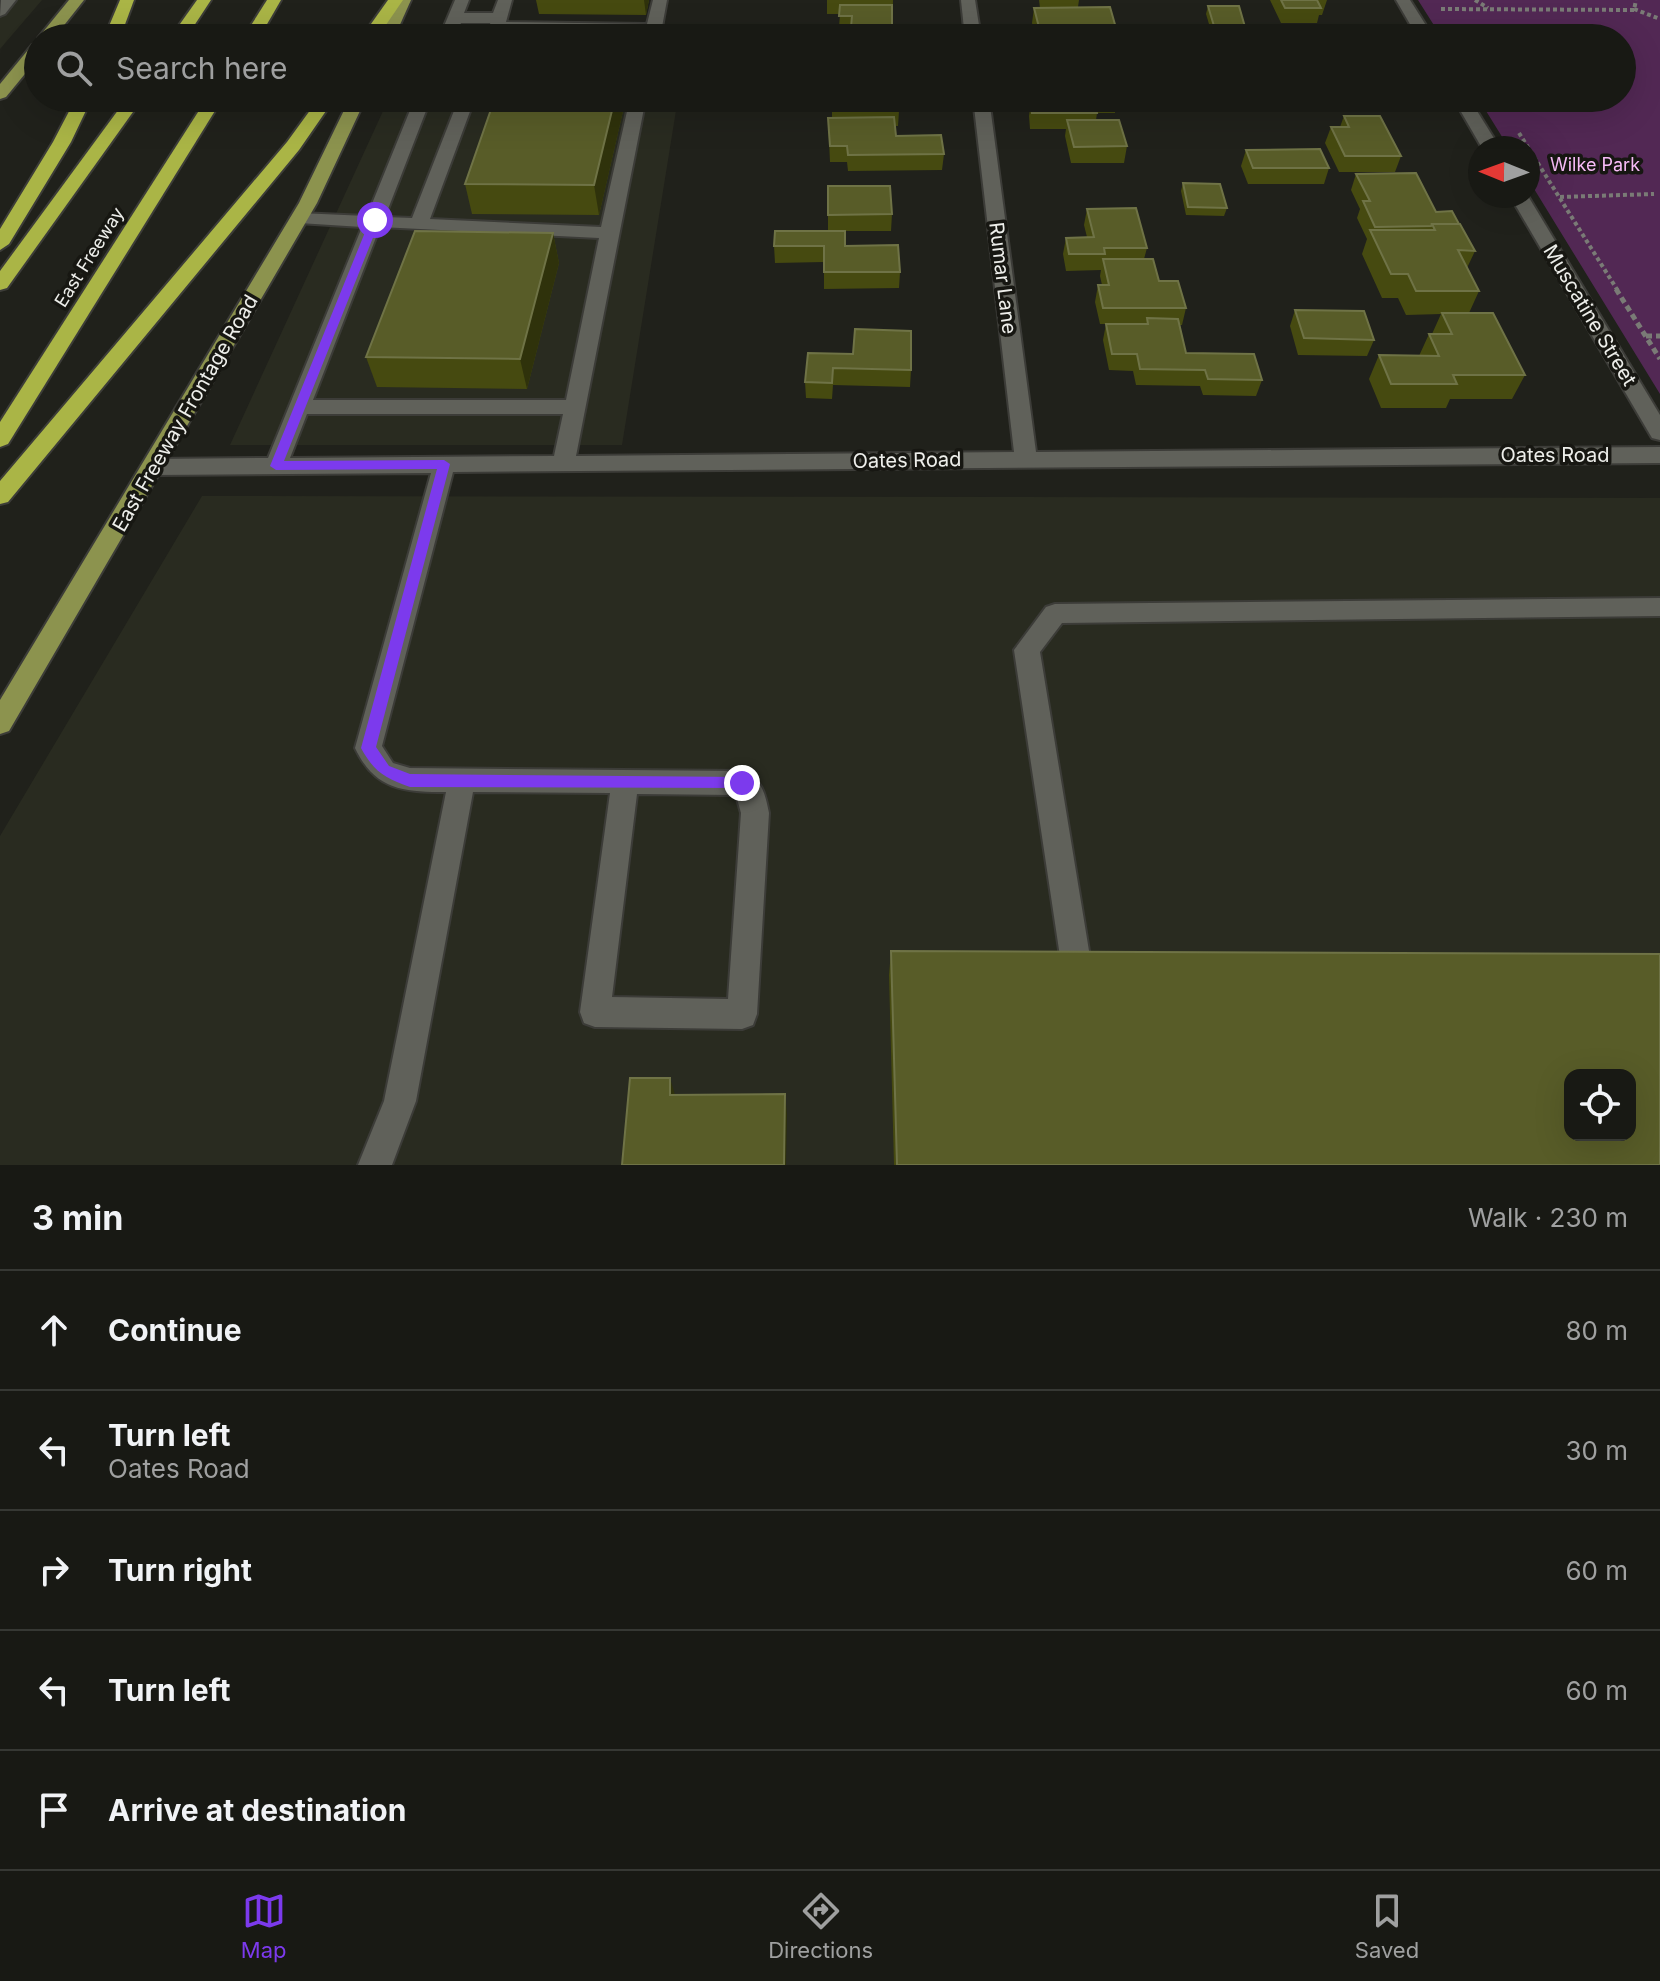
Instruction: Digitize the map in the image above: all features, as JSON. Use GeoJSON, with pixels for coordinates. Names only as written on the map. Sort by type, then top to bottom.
{"type":"FeatureCollection","features":[{"type":"Feature","properties":{"kind":"highway"},"geometry":{"type":"LineString","coordinates":[[118,24],[127,0]]}},
{"type":"Feature","properties":{"kind":"highway"},"geometry":{"type":"LineString","coordinates":[[188,24],[204,0]]}},
{"type":"Feature","properties":{"kind":"highway"},"geometry":{"type":"LineString","coordinates":[[259,24],[274,0]]}},
{"type":"Feature","properties":{"kind":"highway"},"geometry":{"type":"LineString","coordinates":[[379,24],[396,0]]}},
{"type":"Feature","properties":{"kind":"highway"},"geometry":{"type":"LineString","coordinates":[[0,244],[77,112]]}},
{"type":"Feature","properties":{"kind":"highway"},"geometry":{"type":"LineString","coordinates":[[0,284],[125,112]]}},
{"type":"Feature","properties":{"kind":"highway","name":"East Freeway"},"geometry":{"type":"LineString","coordinates":[[0,439],[206,112]]}},
{"type":"Feature","properties":{"kind":"highway"},"geometry":{"type":"LineString","coordinates":[[0,496],[293,146],[317,112]]}},
{"type":"Feature","properties":{"kind":"main road"},"geometry":{"type":"LineString","coordinates":[[57,24],[77,0]]}},
{"type":"Feature","properties":{"kind":"main road"},"geometry":{"type":"LineString","coordinates":[[393,24],[404,0]]}},
{"type":"Feature","properties":{"kind":"main road"},"geometry":{"type":"LineString","coordinates":[[0,94],[24,65]]}},
{"type":"Feature","properties":{"kind":"main road","name":"East Freeway Frontage Road"},"geometry":{"type":"LineString","coordinates":[[0,723],[299,218],[351,112]]}},
{"type":"Feature","properties":{"kind":"street"},"geometry":{"type":"LineString","coordinates":[[0,11],[9,0]]}},
{"type":"Feature","properties":{"kind":"street"},"geometry":{"type":"LineString","coordinates":[[453,24],[462,0]]}},
{"type":"Feature","properties":{"kind":"street"},"geometry":{"type":"LineString","coordinates":[[498,24],[505,0]]}},
{"type":"Feature","properties":{"kind":"street"},"geometry":{"type":"LineString","coordinates":[[655,24],[660,0]]}},
{"type":"Feature","properties":{"kind":"street"},"geometry":{"type":"LineString","coordinates":[[968,0],[971,24]]}},
{"type":"Feature","properties":{"kind":"street"},"geometry":{"type":"LineString","coordinates":[[1403,0],[1418,24]]}},
{"type":"Feature","properties":{"kind":"street"},"geometry":{"type":"LineString","coordinates":[[455,18],[500,18]]}},
{"type":"Feature","properties":{"kind":"street"},"geometry":{"type":"LineString","coordinates":[[276,466],[417,112]]}},
{"type":"Feature","properties":{"kind":"street"},"geometry":{"type":"LineString","coordinates":[[420,222],[462,112]]}},
{"type":"Feature","properties":{"kind":"street"},"geometry":{"type":"LineString","coordinates":[[564,463],[635,112]]}},
{"type":"Feature","properties":{"kind":"street","name":"Rumar Lane"},"geometry":{"type":"LineString","coordinates":[[983,112],[1026,458]]}},
{"type":"Feature","properties":{"kind":"street"},"geometry":{"type":"LineString","coordinates":[[1469,112],[1484,136]]}},
{"type":"Feature","properties":{"kind":"street","name":"Muscatine Street"},"geometry":{"type":"LineString","coordinates":[[1526,208],[1660,433]]}},
{"type":"Feature","properties":{"kind":"street"},"geometry":{"type":"LineString","coordinates":[[299,218],[609,233]]}},
{"type":"Feature","properties":{"kind":"street"},"geometry":{"type":"LineString","coordinates":[[300,407],[575,407]]}},
{"type":"Feature","properties":{"kind":"street","name":"Oates Road"},"geometry":{"type":"LineString","coordinates":[[154,467],[1660,455]]}},
{"type":"Feature","properties":{"kind":"street"},"geometry":{"type":"LineString","coordinates":[[444,464],[368,748],[384,771],[410,780],[742,783],[751,792],[755,813],[742,1014],[595,1012],[625,782]]}},
{"type":"Feature","properties":{"kind":"street"},"geometry":{"type":"LineString","coordinates":[[1076,963],[1027,650],[1055,614],[1660,607]]}},
{"type":"Feature","properties":{"kind":"street"},"geometry":{"type":"LineString","coordinates":[[375,1165],[400,1101],[462,780]]}},
{"type":"Feature","properties":{"kind":"path"},"geometry":{"type":"LineString","coordinates":[[1634,9],[1636,0]]}},
{"type":"Feature","properties":{"kind":"path"},"geometry":{"type":"LineString","coordinates":[[1473,9],[1476,1],[1490,9]]}},
{"type":"Feature","properties":{"kind":"path"},"geometry":{"type":"LineString","coordinates":[[1441,9],[1543,12],[1634,9],[1660,19]]}},
{"type":"Feature","properties":{"kind":"path"},"geometry":{"type":"LineString","coordinates":[[1512,123],[1660,359]]}},
{"type":"Feature","properties":{"kind":"path"},"geometry":{"type":"LineString","coordinates":[[1559,197],[1654,194]]}},
{"type":"Feature","properties":{"kind":"path"},"geometry":{"type":"LineString","coordinates":[[1645,336],[1660,336]]}},
{"type":"Feature","properties":{"kind":"shaded area"},"geometry":{"type":"Polygon","coordinates":[[[0,0],[42,0],[0,49],[0,0]]]}},
{"type":"Feature","properties":{"kind":"shaded area"},"geometry":{"type":"Polygon","coordinates":[[[383,112],[676,112],[622,445],[230,445],[383,112]]]}},
{"type":"Feature","properties":{"kind":"shaded area"},"geometry":{"type":"Polygon","coordinates":[[[202,496],[1660,498],[1660,1165],[0,1165],[0,836],[202,496]]]}},
{"type":"Feature","properties":{"kind":"green space","name":"Wilke Park"},"geometry":{"type":"Polygon","coordinates":[[[1418,0],[1660,0],[1660,394],[1540,199],[1540,136],[1502,136],[1487,112],[1636,112],[1636,24],[1433,24],[1418,0]]]}},
{"type":"Feature","properties":{"kind":"building"},"geometry":{"type":"Polygon","coordinates":[[[1281,0],[1317,0],[1321,8],[1285,8],[1281,0]]]}},
{"type":"Feature","properties":{"kind":"building"},"geometry":{"type":"Polygon","coordinates":[[[840,5],[892,5],[892,24],[851,24],[852,16],[839,16],[840,5]]]}},
{"type":"Feature","properties":{"kind":"building"},"geometry":{"type":"Polygon","coordinates":[[[1208,6],[1239,6],[1244,24],[1213,24],[1208,6]]]}},
{"type":"Feature","properties":{"kind":"building"},"geometry":{"type":"Polygon","coordinates":[[[1110,7],[1115,24],[1038,24],[1034,8],[1110,7]]]}},
{"type":"Feature","properties":{"kind":"building"},"geometry":{"type":"Polygon","coordinates":[[[490,112],[612,112],[594,185],[465,184],[490,112]]]}},
{"type":"Feature","properties":{"kind":"building"},"geometry":{"type":"Polygon","coordinates":[[[1032,112],[1097,113],[1032,113],[1032,112]]]}},
{"type":"Feature","properties":{"kind":"building"},"geometry":{"type":"Polygon","coordinates":[[[1344,116],[1380,116],[1401,156],[1345,156],[1331,127],[1349,127],[1344,116]]]}},
{"type":"Feature","properties":{"kind":"building"},"geometry":{"type":"Polygon","coordinates":[[[894,117],[896,136],[941,135],[944,154],[848,155],[847,146],[830,146],[828,118],[894,117]]]}},
{"type":"Feature","properties":{"kind":"building"},"geometry":{"type":"Polygon","coordinates":[[[1067,120],[1119,120],[1127,146],[1074,147],[1067,120]]]}},
{"type":"Feature","properties":{"kind":"building"},"geometry":{"type":"Polygon","coordinates":[[[1320,149],[1329,168],[1253,168],[1246,150],[1320,149]]]}},
{"type":"Feature","properties":{"kind":"building"},"geometry":{"type":"Polygon","coordinates":[[[1416,173],[1436,212],[1452,211],[1459,224],[1375,227],[1363,201],[1370,201],[1356,174],[1416,173]]]}},
{"type":"Feature","properties":{"kind":"building"},"geometry":{"type":"Polygon","coordinates":[[[1183,183],[1220,184],[1227,208],[1188,207],[1183,183]]]}},
{"type":"Feature","properties":{"kind":"building"},"geometry":{"type":"Polygon","coordinates":[[[828,186],[890,186],[892,214],[828,215],[828,186]]]}},
{"type":"Feature","properties":{"kind":"building"},"geometry":{"type":"Polygon","coordinates":[[[1136,208],[1147,248],[1104,248],[1105,254],[1069,254],[1066,238],[1094,237],[1087,209],[1136,208]]]}},
{"type":"Feature","properties":{"kind":"building"},"geometry":{"type":"Polygon","coordinates":[[[1432,224],[1460,224],[1475,251],[1458,250],[1479,291],[1416,291],[1408,274],[1391,274],[1370,230],[1435,230],[1432,224]]]}},
{"type":"Feature","properties":{"kind":"building"},"geometry":{"type":"Polygon","coordinates":[[[415,231],[553,233],[520,359],[366,357],[415,231]]]}},
{"type":"Feature","properties":{"kind":"building"},"geometry":{"type":"Polygon","coordinates":[[[775,231],[845,231],[845,246],[898,245],[900,272],[824,272],[824,246],[774,246],[775,231]]]}},
{"type":"Feature","properties":{"kind":"building"},"geometry":{"type":"Polygon","coordinates":[[[1103,259],[1153,259],[1159,281],[1178,281],[1186,308],[1103,308],[1098,285],[1109,285],[1103,259]]]}},
{"type":"Feature","properties":{"kind":"building"},"geometry":{"type":"Polygon","coordinates":[[[1295,310],[1364,311],[1374,340],[1304,338],[1295,310]]]}},
{"type":"Feature","properties":{"kind":"building"},"geometry":{"type":"Polygon","coordinates":[[[1442,313],[1493,313],[1525,375],[1453,375],[1457,384],[1391,384],[1379,355],[1439,356],[1429,334],[1452,334],[1442,313]]]}},
{"type":"Feature","properties":{"kind":"building"},"geometry":{"type":"Polygon","coordinates":[[[1147,318],[1178,319],[1186,353],[1254,354],[1262,380],[1208,379],[1205,370],[1140,369],[1137,354],[1112,354],[1106,324],[1148,324],[1147,318]]]}},
{"type":"Feature","properties":{"kind":"building"},"geometry":{"type":"Polygon","coordinates":[[[855,329],[911,331],[911,370],[833,368],[832,383],[805,382],[808,353],[853,354],[855,329]]]}},
{"type":"Feature","properties":{"kind":"building"},"geometry":{"type":"Polygon","coordinates":[[[891,951],[1660,954],[1660,1165],[897,1165],[891,951]]]}},
{"type":"Feature","properties":{"kind":"building"},"geometry":{"type":"Polygon","coordinates":[[[630,1078],[670,1078],[670,1095],[785,1094],[784,1165],[622,1165],[630,1078]]]}},
{"type":"Feature","properties":{"kind":"route"},"geometry":{"type":"LineString","coordinates":[[375,220],[276,466],[444,464],[368,748],[384,771],[410,780],[742,783]]}}]}
